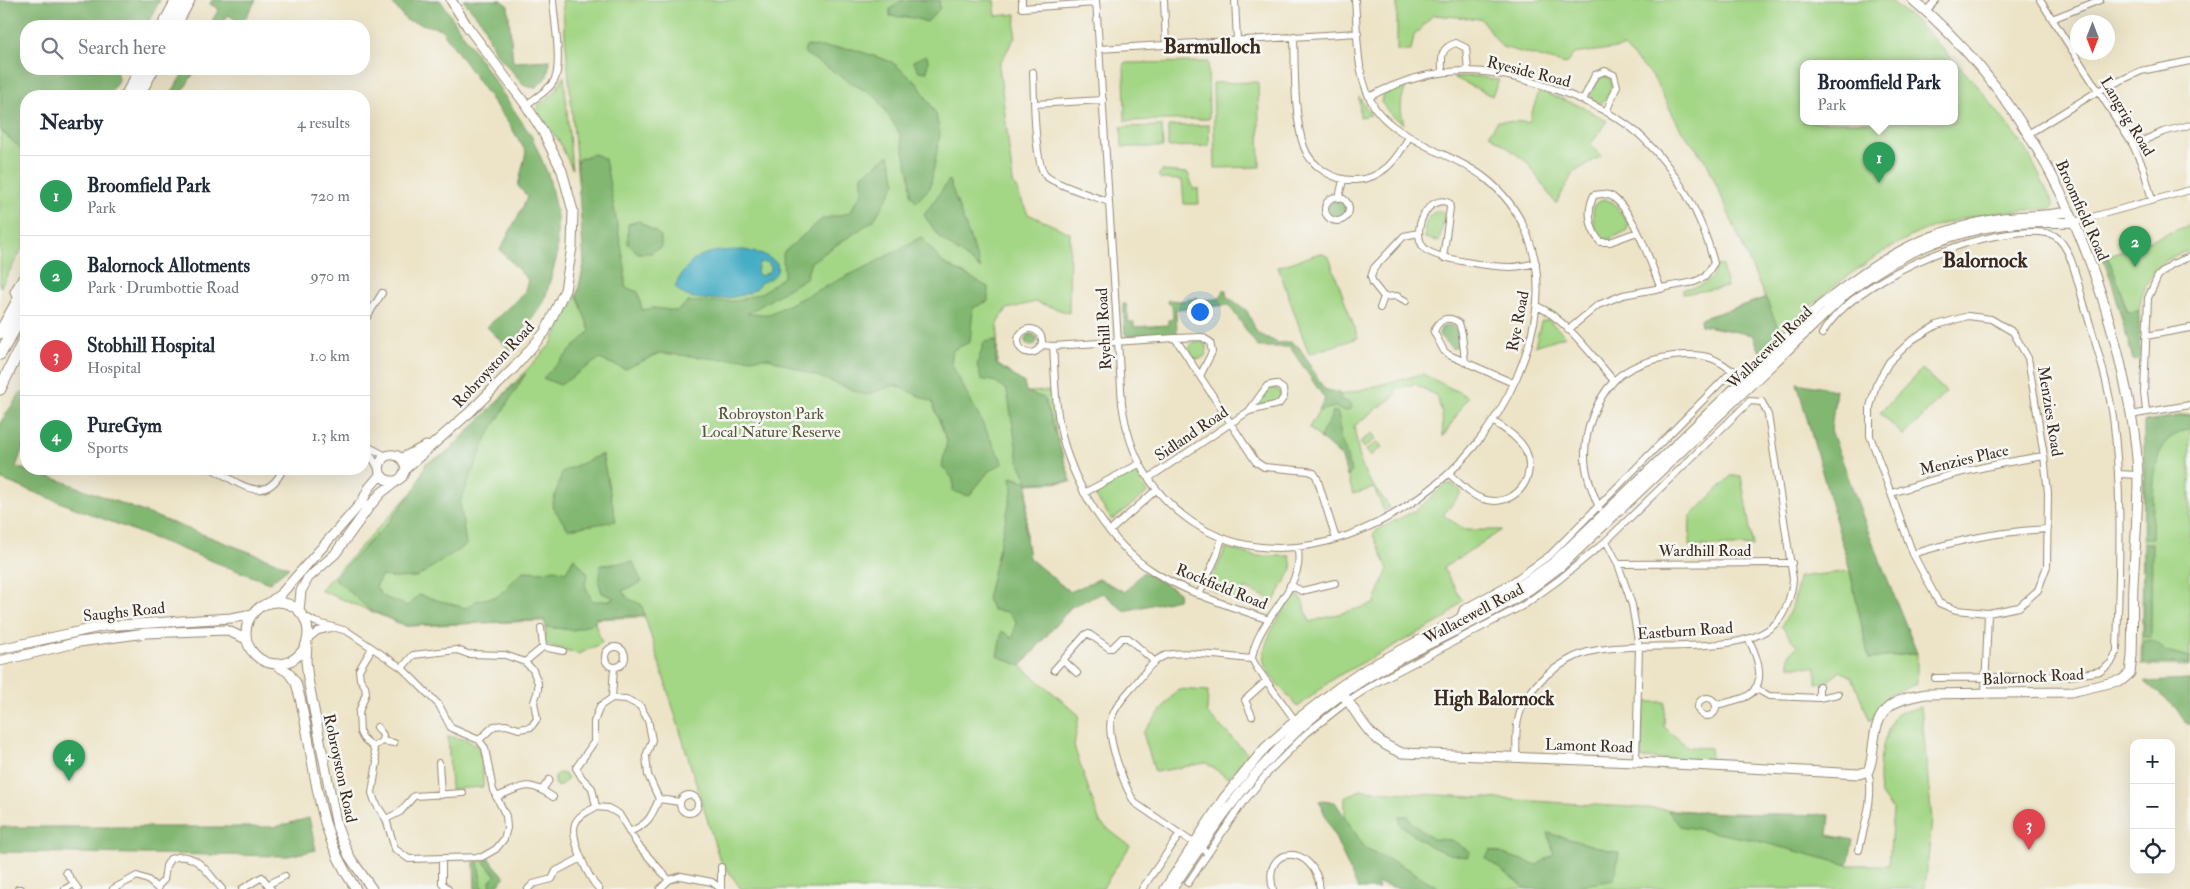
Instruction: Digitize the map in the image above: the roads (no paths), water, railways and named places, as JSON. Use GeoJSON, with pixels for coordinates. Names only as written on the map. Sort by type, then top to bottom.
{"type":"FeatureCollection","features":[{"type":"Feature","properties":{"kind":"highway"},"geometry":{"type":"LineString","coordinates":[[166,20],[177,0]]}},
{"type":"Feature","properties":{"kind":"highway"},"geometry":{"type":"LineString","coordinates":[[178,20],[189,0]]}},
{"type":"Feature","properties":{"kind":"highway"},"geometry":{"type":"LineString","coordinates":[[129,90],[138,75]]}},
{"type":"Feature","properties":{"kind":"highway"},"geometry":{"type":"LineString","coordinates":[[141,90],[150,75]]}},
{"type":"Feature","properties":{"kind":"highway"},"geometry":{"type":"LineString","coordinates":[[0,319],[20,285]]}},
{"type":"Feature","properties":{"kind":"highway"},"geometry":{"type":"LineString","coordinates":[[0,333],[20,297]]}},
{"type":"Feature","properties":{"kind":"highway"},"geometry":{"type":"LineString","coordinates":[[0,354],[20,319]]}},
{"type":"Feature","properties":{"kind":"highway"},"geometry":{"type":"LineString","coordinates":[[0,389],[20,348]]}},
{"type":"Feature","properties":{"kind":"street","name":"Robroyston Road"},"geometry":{"type":"LineString","coordinates":[[301,613],[298,605],[301,591],[308,578],[335,554],[381,493],[402,477],[406,468],[440,440],[514,368],[545,332],[565,290],[572,246],[573,211],[562,171],[543,132],[526,105],[467,26],[451,0]]}},
{"type":"Feature","properties":{"kind":"street"},"geometry":{"type":"LineString","coordinates":[[526,105],[546,90],[555,79],[558,57],[553,0]]}},
{"type":"Feature","properties":{"kind":"street"},"geometry":{"type":"LineString","coordinates":[[1022,0],[1022,8],[1096,2]]}},
{"type":"Feature","properties":{"kind":"street"},"geometry":{"type":"LineString","coordinates":[[1164,0],[1166,45]]}},
{"type":"Feature","properties":{"kind":"street"},"geometry":{"type":"LineString","coordinates":[[1235,0],[1237,40]]}},
{"type":"Feature","properties":{"kind":"street","name":"Rye Road"},"geometry":{"type":"LineString","coordinates":[[1298,547],[1336,539],[1396,513],[1449,474],[1476,445],[1493,421],[1513,383],[1525,356],[1537,306],[1536,263],[1528,235],[1521,221],[1495,186],[1471,168],[1409,137],[1383,118],[1369,97],[1361,73],[1355,0]]}},
{"type":"Feature","properties":{"kind":"street","name":"Broomfield Road"},"geometry":{"type":"LineString","coordinates":[[1913,0],[1971,57],[1997,89],[2051,172],[2084,244],[2110,322],[2124,378],[2130,415]]}},
{"type":"Feature","properties":{"kind":"street"},"geometry":{"type":"LineString","coordinates":[[1926,11],[1936,0]]}},
{"type":"Feature","properties":{"kind":"street","name":"Langrig Road"},"geometry":{"type":"LineString","coordinates":[[2040,0],[2133,145],[2143,168],[2152,200]]}},
{"type":"Feature","properties":{"kind":"street"},"geometry":{"type":"LineString","coordinates":[[2052,19],[2100,0]]}},
{"type":"Feature","properties":{"kind":"street","name":"Ryehill Road"},"geometry":{"type":"LineString","coordinates":[[1096,2],[1122,404],[1126,429],[1139,464],[1156,490],[1185,517],[1202,529],[1222,538],[1250,546],[1298,547]]}},
{"type":"Feature","properties":{"kind":"street"},"geometry":{"type":"LineString","coordinates":[[1099,49],[1358,33]]}},
{"type":"Feature","properties":{"kind":"street"},"geometry":{"type":"LineString","coordinates":[[1294,36],[1298,112],[1304,147],[1309,157],[1317,166],[1329,174],[1344,180],[1364,179],[1386,169],[1399,156],[1409,137]]}},
{"type":"Feature","properties":{"kind":"street","name":"Ryeside Road"},"geometry":{"type":"LineString","coordinates":[[1442,73],[1442,53],[1448,45],[1456,42],[1466,48],[1468,71]]}},
{"type":"Feature","properties":{"kind":"street"},"geometry":{"type":"LineString","coordinates":[[2028,134],[2098,91],[2141,71],[2190,60]]}},
{"type":"Feature","properties":{"kind":"street","name":"Ryeside Road"},"geometry":{"type":"LineString","coordinates":[[1369,97],[1413,78],[1442,73],[1468,71],[1505,76],[1544,86],[1582,100],[1606,112],[1643,138],[1681,183],[1710,247],[1714,263],[1706,277],[1694,282],[1623,295],[1598,305],[1568,330]]}},
{"type":"Feature","properties":{"kind":"street","name":"Ryeside Road"},"geometry":{"type":"LineString","coordinates":[[1582,100],[1595,75],[1605,71],[1614,75],[1617,86],[1606,112]]}},
{"type":"Feature","properties":{"kind":"street"},"geometry":{"type":"LineString","coordinates":[[1033,72],[1039,159],[1045,175],[1058,183],[1109,202]]}},
{"type":"Feature","properties":{"kind":"street"},"geometry":{"type":"LineString","coordinates":[[1035,104],[1103,100]]}},
{"type":"Feature","properties":{"kind":"street"},"geometry":{"type":"LineString","coordinates":[[2133,145],[2163,132],[2190,125]]}},
{"type":"Feature","properties":{"kind":"street"},"geometry":{"type":"LineString","coordinates":[[1339,198],[1344,180]]}},
{"type":"Feature","properties":{"kind":"street"},"geometry":{"type":"LineString","coordinates":[[2074,222],[2190,190]]}},
{"type":"Feature","properties":{"kind":"street"},"geometry":{"type":"LineString","coordinates":[[1637,232],[1610,242],[1600,242],[1594,234],[1589,217],[1590,205],[1594,195],[1605,194],[1612,196],[1626,212],[1637,232],[1661,289]]}},
{"type":"Feature","properties":{"kind":"street"},"geometry":{"type":"LineString","coordinates":[[1444,258],[1450,208],[1449,203],[1439,202],[1422,217],[1418,233],[1422,246],[1426,251],[1444,258],[1507,267],[1536,263]]}},
{"type":"Feature","properties":{"kind":"street","name":"Wallacewell Road"},"geometry":{"type":"LineString","coordinates":[[1172,889],[1224,798],[1243,773],[1266,748],[1298,724],[1371,676],[1460,624],[1521,595],[1561,566],[1672,454],[1745,384],[1847,293],[1891,262],[1945,231],[1990,220],[2020,216],[2057,215],[2069,211]]}},
{"type":"Feature","properties":{"kind":"street","name":"Wallacewell Road"},"geometry":{"type":"LineString","coordinates":[[1918,245],[1984,228],[2030,222],[2074,222]]}},
{"type":"Feature","properties":{"kind":"street","name":"Wallacewell Road"},"geometry":{"type":"LineString","coordinates":[[1822,334],[1826,326],[1871,288],[1902,268],[1925,258],[1968,242],[2008,234],[2045,232],[2056,236]]}},
{"type":"Feature","properties":{"kind":"street"},"geometry":{"type":"LineString","coordinates":[[1384,297],[1373,283],[1371,277],[1374,268],[1404,236],[1418,233]]}},
{"type":"Feature","properties":{"kind":"street","name":"Broomfield Road"},"geometry":{"type":"LineString","coordinates":[[2056,236],[2065,246],[2078,282],[2101,363],[2112,416],[2118,474]]}},
{"type":"Feature","properties":{"kind":"street"},"geometry":{"type":"LineString","coordinates":[[1918,245],[1925,258]]}},
{"type":"Feature","properties":{"kind":"street"},"geometry":{"type":"LineString","coordinates":[[2146,411],[2144,392],[2148,298],[2158,276],[2172,264],[2190,257]]}},
{"type":"Feature","properties":{"kind":"street"},"geometry":{"type":"LineString","coordinates":[[370,312],[382,293]]}},
{"type":"Feature","properties":{"kind":"street"},"geometry":{"type":"LineString","coordinates":[[1384,297],[1398,296],[1406,301]]}},
{"type":"Feature","properties":{"kind":"street"},"geometry":{"type":"LineString","coordinates":[[1380,308],[1384,297]]}},
{"type":"Feature","properties":{"kind":"street"},"geometry":{"type":"LineString","coordinates":[[1537,306],[1548,311],[1568,330],[1614,380]]}},
{"type":"Feature","properties":{"kind":"street","name":"Menzies Road"},"geometry":{"type":"LineString","coordinates":[[1968,316],[1991,319],[2013,332],[2028,358],[2048,493],[2047,566],[2038,590],[2019,607],[1988,613],[1956,610],[1939,603],[1913,554],[1892,493],[1870,436],[1870,407],[1876,385],[1889,362],[1912,340],[1937,326],[1968,316]]}},
{"type":"Feature","properties":{"kind":"street"},"geometry":{"type":"LineString","coordinates":[[1464,362],[1462,334],[1459,323],[1450,319],[1442,320],[1437,324],[1434,332],[1444,352],[1464,362],[1513,383]]}},
{"type":"Feature","properties":{"kind":"street"},"geometry":{"type":"LineString","coordinates":[[2146,336],[2190,328]]}},
{"type":"Feature","properties":{"kind":"street"},"geometry":{"type":"LineString","coordinates":[[1025,329],[1035,329],[1041,335],[1042,345],[1038,350],[1029,353],[1022,351],[1017,343],[1018,336],[1025,329]]}},
{"type":"Feature","properties":{"kind":"street"},"geometry":{"type":"LineString","coordinates":[[1042,345],[1053,346],[1198,336],[1210,342],[1212,352],[1200,376]]}},
{"type":"Feature","properties":{"kind":"street"},"geometry":{"type":"LineString","coordinates":[[1175,338],[1260,466],[1314,473],[1336,539]]}},
{"type":"Feature","properties":{"kind":"street","name":"Rockfield Road"},"geometry":{"type":"LineString","coordinates":[[1053,346],[1057,407],[1062,438],[1084,493],[1110,531],[1122,546],[1153,572],[1199,595],[1269,620]]}},
{"type":"Feature","properties":{"kind":"street"},"geometry":{"type":"LineString","coordinates":[[1599,508],[1587,475],[1585,452],[1590,425],[1599,400],[1614,380],[1641,364],[1672,355],[1704,356],[1733,370],[1745,384]]}},
{"type":"Feature","properties":{"kind":"street","name":"Wallacewell Road"},"geometry":{"type":"LineString","coordinates":[[1460,624],[1463,609],[1512,582],[1550,555],[1599,508],[1733,370]]}},
{"type":"Feature","properties":{"kind":"street","name":"Sidland Road"},"geometry":{"type":"LineString","coordinates":[[1149,478],[1249,411],[1267,386],[1276,384],[1283,389],[1284,397],[1280,404],[1249,411]]}},
{"type":"Feature","properties":{"kind":"street","name":"Wallacewell Road"},"geometry":{"type":"LineString","coordinates":[[1188,883],[1241,805],[1271,769],[1343,694],[1377,682],[1450,642],[1524,605],[1560,579],[1606,541],[1750,401],[1756,400]]}},
{"type":"Feature","properties":{"kind":"street","name":"Eastburn Road"},"geometry":{"type":"LineString","coordinates":[[1516,758],[1518,720],[1527,698],[1539,681],[1576,656],[1594,650],[1706,645],[1750,640],[1776,624],[1791,596],[1792,563],[1768,415],[1762,402],[1756,400]]}},
{"type":"Feature","properties":{"kind":"street"},"geometry":{"type":"LineString","coordinates":[[2130,415],[2190,405]]}},
{"type":"Feature","properties":{"kind":"street","name":"Balornock Road"},"geometry":{"type":"LineString","coordinates":[[1858,850],[1867,812],[1871,781],[1868,771],[1872,764],[1875,727],[1887,708],[1902,698],[1926,694],[2071,692],[2122,680],[2130,673],[2138,475],[2130,415]]}},
{"type":"Feature","properties":{"kind":"street"},"geometry":{"type":"LineString","coordinates":[[1449,474],[1481,499],[1501,501],[1509,499],[1520,491],[1529,475],[1530,463],[1527,454],[1516,438],[1493,421]]}},
{"type":"Feature","properties":{"kind":"street","name":"Robroyston Road"},"geometry":{"type":"LineString","coordinates":[[402,458],[440,440]]}},
{"type":"Feature","properties":{"kind":"street"},"geometry":{"type":"LineString","coordinates":[[370,447],[386,456]]}},
{"type":"Feature","properties":{"kind":"street"},"geometry":{"type":"LineString","coordinates":[[370,454],[386,480],[395,481]]}},
{"type":"Feature","properties":{"kind":"street"},"geometry":{"type":"LineString","coordinates":[[337,627],[323,629],[308,641],[300,656],[288,663],[276,665],[263,661],[254,654],[246,639],[246,628],[253,614],[281,594],[362,502],[379,471],[379,463],[386,456],[393,454],[402,458],[406,468]]}},
{"type":"Feature","properties":{"kind":"street"},"geometry":{"type":"LineString","coordinates":[[1672,454],[1684,466]]}},
{"type":"Feature","properties":{"kind":"street","name":"Menzies Place"},"geometry":{"type":"LineString","coordinates":[[1892,493],[1938,476],[2044,456]]}},
{"type":"Feature","properties":{"kind":"street"},"geometry":{"type":"LineString","coordinates":[[1084,493],[1139,464]]}},
{"type":"Feature","properties":{"kind":"street"},"geometry":{"type":"LineString","coordinates":[[1935,678],[2070,676],[2101,670],[2111,663],[2117,651],[2118,474],[2138,475]]}},
{"type":"Feature","properties":{"kind":"street"},"geometry":{"type":"LineString","coordinates":[[224,475],[257,491],[267,489],[277,482],[280,475]]}},
{"type":"Feature","properties":{"kind":"street"},"geometry":{"type":"LineString","coordinates":[[1110,531],[1156,490]]}},
{"type":"Feature","properties":{"kind":"street"},"geometry":{"type":"LineString","coordinates":[[1913,554],[1954,541],[2006,532],[2048,529]]}},
{"type":"Feature","properties":{"kind":"street"},"geometry":{"type":"LineString","coordinates":[[1199,595],[1217,555],[1222,538]]}},
{"type":"Feature","properties":{"kind":"street"},"geometry":{"type":"LineString","coordinates":[[1606,541],[1618,564],[1632,605],[1639,647],[1636,762]]}},
{"type":"Feature","properties":{"kind":"street"},"geometry":{"type":"LineString","coordinates":[[1298,547],[1297,571],[1269,620],[1253,652],[1252,659],[1298,724]]}},
{"type":"Feature","properties":{"kind":"street","name":"Wardhill Road"},"geometry":{"type":"LineString","coordinates":[[1618,564],[1792,563]]}},
{"type":"Feature","properties":{"kind":"street"},"geometry":{"type":"LineString","coordinates":[[1290,585],[1302,591],[1335,583]]}},
{"type":"Feature","properties":{"kind":"street"},"geometry":{"type":"LineString","coordinates":[[268,604],[282,602],[315,622],[347,631],[402,668],[439,705],[451,728],[479,740],[485,748],[493,790],[506,816],[507,828],[504,839],[496,849],[482,857],[409,859],[395,849],[386,819],[375,802],[372,793],[377,770],[373,747],[363,738],[360,732],[359,712],[366,693],[365,686],[360,679],[359,670],[372,648]]}},
{"type":"Feature","properties":{"kind":"street"},"geometry":{"type":"LineString","coordinates":[[301,613],[308,628],[308,641]]}},
{"type":"Feature","properties":{"kind":"street"},"geometry":{"type":"LineString","coordinates":[[1985,694],[1988,613]]}},
{"type":"Feature","properties":{"kind":"street","name":"Saughs Road"},"geometry":{"type":"LineString","coordinates":[[0,649],[104,626],[231,618],[253,614]]}},
{"type":"Feature","properties":{"kind":"street"},"geometry":{"type":"LineString","coordinates":[[541,628],[543,647]]}},
{"type":"Feature","properties":{"kind":"street","name":"Saughs Road"},"geometry":{"type":"LineString","coordinates":[[0,661],[79,642],[146,633],[226,630],[246,639]]}},
{"type":"Feature","properties":{"kind":"street"},"geometry":{"type":"LineString","coordinates":[[1054,670],[1086,634],[1089,634],[1109,648],[1112,648],[1122,638],[1128,638],[1155,662]]}},
{"type":"Feature","properties":{"kind":"street"},"geometry":{"type":"LineString","coordinates":[[1716,705],[1745,698],[1755,688],[1760,676],[1759,663],[1750,640]]}},
{"type":"Feature","properties":{"kind":"street","name":"Robroyston Road"},"geometry":{"type":"LineString","coordinates":[[308,641],[306,661],[308,679],[337,827],[349,856],[372,889]]}},
{"type":"Feature","properties":{"kind":"street"},"geometry":{"type":"LineString","coordinates":[[543,647],[563,651]]}},
{"type":"Feature","properties":{"kind":"street"},"geometry":{"type":"LineString","coordinates":[[525,662],[543,647]]}},
{"type":"Feature","properties":{"kind":"street"},"geometry":{"type":"LineString","coordinates":[[402,668],[412,655],[440,654],[448,650],[457,650],[468,654],[505,655],[525,662],[533,670],[538,683],[534,702],[537,719],[531,727],[519,729],[506,725],[494,726],[479,740]]}},
{"type":"Feature","properties":{"kind":"street"},"geometry":{"type":"LineString","coordinates":[[1208,854],[1135,803],[1129,794],[1110,734],[1110,721],[1116,707],[1155,662],[1166,655],[1182,654],[1252,659]]}},
{"type":"Feature","properties":{"kind":"street"},"geometry":{"type":"LineString","coordinates":[[1062,660],[1077,673]]}},
{"type":"Feature","properties":{"kind":"street","name":"Robroyston Road"},"geometry":{"type":"LineString","coordinates":[[276,665],[288,672],[296,682],[321,814],[330,844],[342,869],[356,889]]}},
{"type":"Feature","properties":{"kind":"street"},"geometry":{"type":"LineString","coordinates":[[612,698],[614,667]]}},
{"type":"Feature","properties":{"kind":"street"},"geometry":{"type":"LineString","coordinates":[[1252,716],[1242,699],[1266,681]]}},
{"type":"Feature","properties":{"kind":"street"},"geometry":{"type":"LineString","coordinates":[[1819,686],[1819,698]]}},
{"type":"Feature","properties":{"kind":"street"},"geometry":{"type":"LineString","coordinates":[[1755,688],[1769,696],[1819,698],[1838,694]]}},
{"type":"Feature","properties":{"kind":"street","name":"Lamont Road"},"geometry":{"type":"LineString","coordinates":[[1343,694],[1368,733],[1391,749],[1402,753],[1636,762],[1859,774],[1868,771]]}},
{"type":"Feature","properties":{"kind":"street"},"geometry":{"type":"LineString","coordinates":[[596,807],[592,788],[576,768],[594,742],[594,722],[600,706],[612,698],[626,699],[640,706],[648,720],[652,740],[646,756],[648,775],[658,798],[651,818],[641,827],[629,832]]}},
{"type":"Feature","properties":{"kind":"street"},"geometry":{"type":"LineString","coordinates":[[377,727],[383,735],[382,741]]}},
{"type":"Feature","properties":{"kind":"street"},"geometry":{"type":"LineString","coordinates":[[373,747],[382,741],[394,743]]}},
{"type":"Feature","properties":{"kind":"street"},"geometry":{"type":"LineString","coordinates":[[439,763],[441,794]]}},
{"type":"Feature","properties":{"kind":"street"},"geometry":{"type":"LineString","coordinates":[[542,790],[549,780]]}},
{"type":"Feature","properties":{"kind":"street"},"geometry":{"type":"LineString","coordinates":[[496,797],[530,785],[553,797]]}},
{"type":"Feature","properties":{"kind":"street"},"geometry":{"type":"LineString","coordinates":[[386,819],[400,812],[414,796],[463,793]]}},
{"type":"Feature","properties":{"kind":"street"},"geometry":{"type":"LineString","coordinates":[[658,798],[680,802]]}},
{"type":"Feature","properties":{"kind":"street"},"geometry":{"type":"LineString","coordinates":[[599,889],[581,858],[573,834],[575,822],[596,807],[608,808],[619,814],[637,844],[669,880]]}},
{"type":"Feature","properties":{"kind":"street"},"geometry":{"type":"LineString","coordinates":[[1142,889],[1180,834]]}},
{"type":"Feature","properties":{"kind":"street","name":"Wallacewell Road"},"geometry":{"type":"LineString","coordinates":[[1165,889],[1197,846]]}},
{"type":"Feature","properties":{"kind":"street"},"geometry":{"type":"LineString","coordinates":[[113,889],[136,876],[148,880],[157,888],[164,880],[166,866],[170,859],[179,855],[196,859],[222,889]]}},
{"type":"Feature","properties":{"kind":"street"},"geometry":{"type":"LineString","coordinates":[[1273,889],[1270,875],[1273,865],[1283,857],[1293,856],[1305,858],[1312,866],[1320,889]]}},
{"type":"Feature","properties":{"kind":"street"},"geometry":{"type":"LineString","coordinates":[[442,858],[442,883],[448,889]]}},
{"type":"Feature","properties":{"kind":"street"},"geometry":{"type":"LineString","coordinates":[[528,889],[533,884],[552,879],[556,870],[581,858]]}},
{"type":"Feature","properties":{"kind":"street"},"geometry":{"type":"LineString","coordinates":[[720,867],[721,889]]}},
{"type":"Feature","properties":{"kind":"street"},"geometry":{"type":"LineString","coordinates":[[65,889],[76,887],[66,872]]}},
{"type":"Feature","properties":{"kind":"street"},"geometry":{"type":"LineString","coordinates":[[242,889],[262,877],[270,886],[285,876]]}},
{"type":"Feature","properties":{"kind":"street"},"geometry":{"type":"LineString","coordinates":[[660,889],[669,880],[681,876],[712,882],[721,889]]}},
{"type":"Feature","properties":{"kind":"water"},"geometry":{"type":"Polygon","coordinates":[[[744,250],[763,254],[777,263],[778,267],[776,274],[760,283],[749,293],[728,298],[706,299],[685,295],[675,286],[688,266],[702,255],[720,251],[744,250]],[[759,263],[757,272],[760,276],[770,272],[769,263],[759,263]]]}},
{"type":"Feature","properties":{"kind":"place","name":"Broomfield Park"},"geometry":{"type":"Point","coordinates":[1879,183]}},
{"type":"Feature","properties":{"kind":"place","name":"Balornock Allotments"},"geometry":{"type":"Point","coordinates":[2135,267]}},
{"type":"Feature","properties":{"kind":"place","name":"PureGym"},"geometry":{"type":"Point","coordinates":[69,781]}},
{"type":"Feature","properties":{"kind":"place","name":"Stobhill Hospital"},"geometry":{"type":"Point","coordinates":[2029,850]}},
{"type":"Feature","properties":{"kind":"district","name":"Barmulloch"},"geometry":{"type":"Point","coordinates":[1212,46]}},
{"type":"Feature","properties":{"kind":"district","name":"Balornock"},"geometry":{"type":"Point","coordinates":[1985,260]}},
{"type":"Feature","properties":{"kind":"district","name":"High Balornock"},"geometry":{"type":"Point","coordinates":[1494,698]}},
{"type":"Feature","properties":{"kind":"park label","name":"Robroyston Park Local Nature Reserve"},"geometry":{"type":"Point","coordinates":[771,422]}}]}
